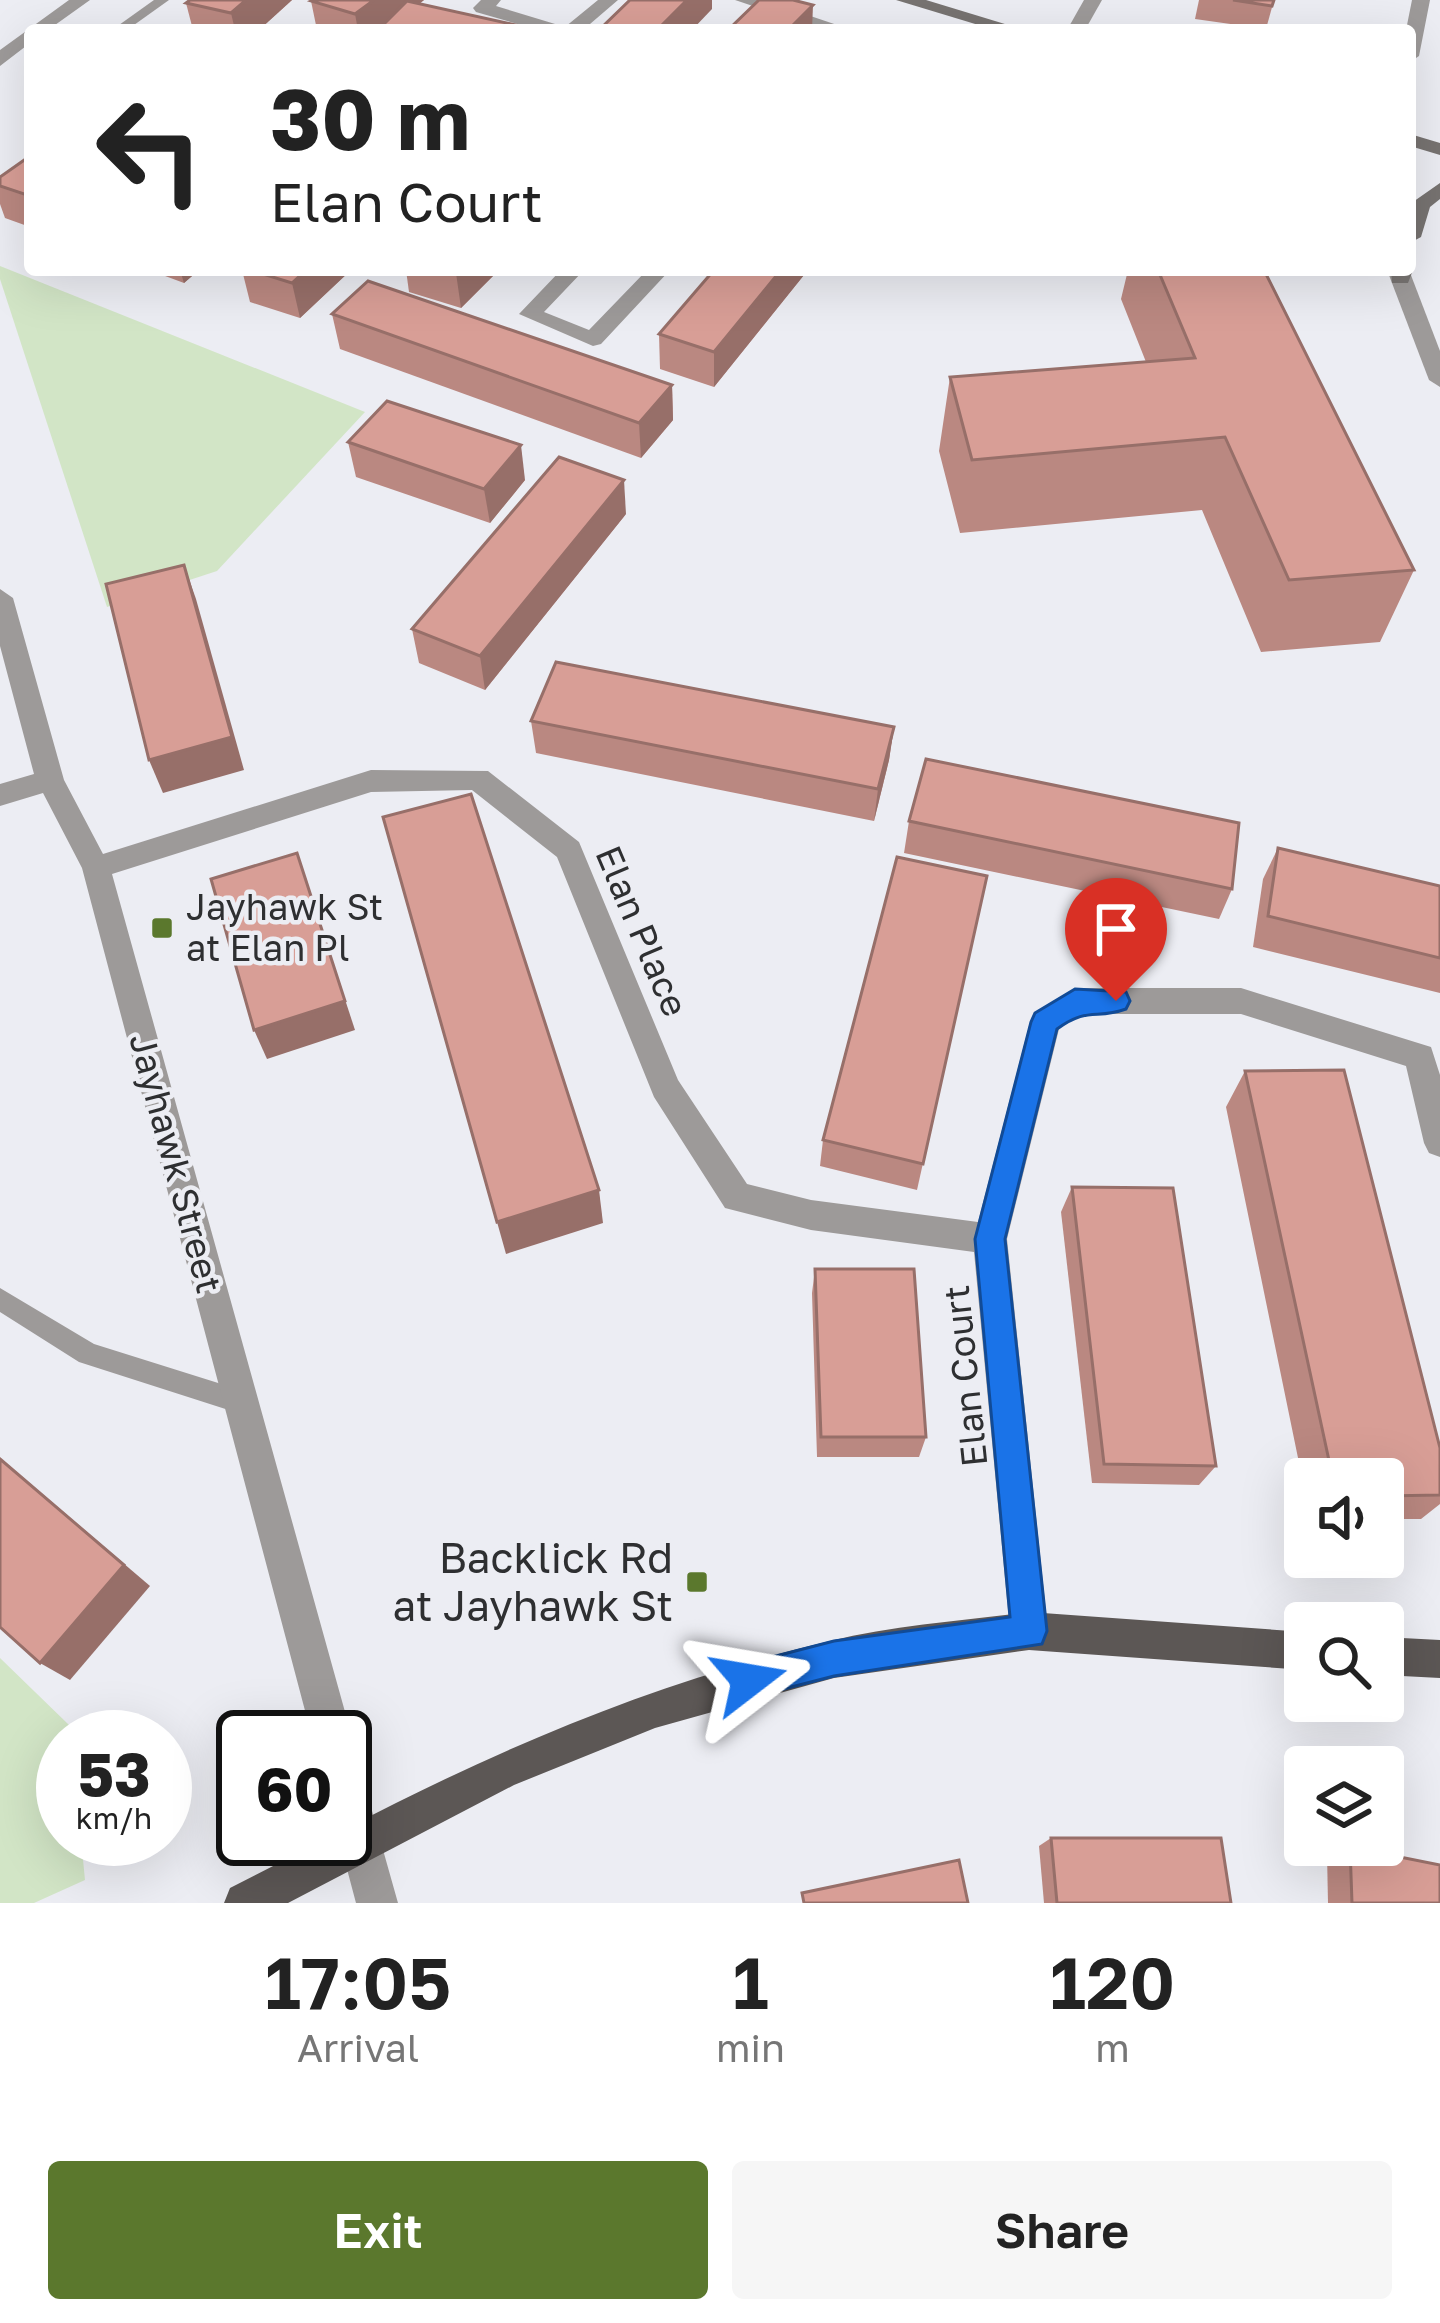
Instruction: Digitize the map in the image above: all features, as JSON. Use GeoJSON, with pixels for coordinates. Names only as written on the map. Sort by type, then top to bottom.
{"type":"FeatureCollection","features":[{"type":"Feature","properties":{"kind":"main road"},"geometry":{"type":"LineString","coordinates":[[904,0],[994,24]]}},
{"type":"Feature","properties":{"kind":"main road"},"geometry":{"type":"LineString","coordinates":[[1416,217],[1420,204],[1440,189]]}},
{"type":"Feature","properties":{"kind":"main road"},"geometry":{"type":"LineString","coordinates":[[372,1841],[501,1770],[706,1691],[834,1659],[1029,1631],[1284,1649]]}},
{"type":"Feature","properties":{"kind":"main road"},"geometry":{"type":"LineString","coordinates":[[1404,1657],[1440,1659]]}},
{"type":"Feature","properties":{"kind":"main road"},"geometry":{"type":"LineString","coordinates":[[245,1903],[321,1866]]}},
{"type":"Feature","properties":{"kind":"street"},"geometry":{"type":"LineString","coordinates":[[45,24],[81,0]]}},
{"type":"Feature","properties":{"kind":"street"},"geometry":{"type":"LineString","coordinates":[[492,0],[482,8],[537,24]]}},
{"type":"Feature","properties":{"kind":"street"},"geometry":{"type":"LineString","coordinates":[[579,24],[609,0]]}},
{"type":"Feature","properties":{"kind":"street"},"geometry":{"type":"LineString","coordinates":[[744,0],[823,24]]}},
{"type":"Feature","properties":{"kind":"street"},"geometry":{"type":"LineString","coordinates":[[0,60],[24,39]]}},
{"type":"Feature","properties":{"kind":"street"},"geometry":{"type":"LineString","coordinates":[[568,276],[530,314],[593,339],[653,276]]}},
{"type":"Feature","properties":{"kind":"street"},"geometry":{"type":"LineString","coordinates":[[1401,276],[1440,380]]}},
{"type":"Feature","properties":{"kind":"street","name":"Jayhawk Street"},"geometry":{"type":"LineString","coordinates":[[0,598],[50,780],[96,868],[325,1710]]}},
{"type":"Feature","properties":{"kind":"street","name":"Elan Place"},"geometry":{"type":"LineString","coordinates":[[96,868],[371,781],[478,779],[569,850],[665,1088],[737,1197],[811,1215],[990,1239]]}},
{"type":"Feature","properties":{"kind":"street"},"geometry":{"type":"LineString","coordinates":[[0,795],[50,780]]}},
{"type":"Feature","properties":{"kind":"street","name":"Elan Court"},"geometry":{"type":"LineString","coordinates":[[1029,1631],[990,1239],[1045,1022],[1075,1001],[1241,1001],[1420,1057],[1440,1143]]}},
{"type":"Feature","properties":{"kind":"street"},"geometry":{"type":"LineString","coordinates":[[367,1866],[377,1903]]}},
{"type":"Feature","properties":{"kind":"lane"},"geometry":{"type":"LineString","coordinates":[[127,24],[164,0]]}},
{"type":"Feature","properties":{"kind":"lane"},"geometry":{"type":"LineString","coordinates":[[0,1299],[88,1354],[241,1402]]}},
{"type":"Feature","properties":{"kind":"green space"},"geometry":{"type":"Polygon","coordinates":[[[0,266],[365,412],[217,571],[107,607],[0,279],[0,266]]]}},
{"type":"Feature","properties":{"kind":"green space"},"geometry":{"type":"Polygon","coordinates":[[[0,1658],[54,1710],[36,1710],[36,1866],[84,1866],[85,1880],[34,1903],[0,1903],[0,1658]]]}},
{"type":"Feature","properties":{"kind":"building"},"geometry":{"type":"Polygon","coordinates":[[[246,0],[231,13],[186,3],[246,0]]]}},
{"type":"Feature","properties":{"kind":"building"},"geometry":{"type":"Polygon","coordinates":[[[313,0],[374,0],[355,14],[313,0]]]}},
{"type":"Feature","properties":{"kind":"building"},"geometry":{"type":"Polygon","coordinates":[[[630,0],[687,0],[663,24],[605,24],[630,0]]]}},
{"type":"Feature","properties":{"kind":"building"},"geometry":{"type":"Polygon","coordinates":[[[759,0],[813,5],[794,24],[734,24],[759,0]]]}},
{"type":"Feature","properties":{"kind":"building"},"geometry":{"type":"Polygon","coordinates":[[[1233,0],[1274,0],[1272,6],[1233,0]]]}},
{"type":"Feature","properties":{"kind":"building"},"geometry":{"type":"Polygon","coordinates":[[[407,1],[511,24],[384,24],[407,1]]]}},
{"type":"Feature","properties":{"kind":"building"},"geometry":{"type":"Polygon","coordinates":[[[24,160],[24,194],[0,186],[0,177],[24,160]]]}},
{"type":"Feature","properties":{"kind":"building"},"geometry":{"type":"Polygon","coordinates":[[[269,276],[300,276],[292,283],[269,276]]]}},
{"type":"Feature","properties":{"kind":"building"},"geometry":{"type":"Polygon","coordinates":[[[709,276],[776,276],[714,352],[659,334],[709,276]]]}},
{"type":"Feature","properties":{"kind":"building"},"geometry":{"type":"Polygon","coordinates":[[[1161,276],[1267,276],[1414,570],[1289,580],[1225,437],[972,460],[950,377],[1195,358],[1161,276]]]}},
{"type":"Feature","properties":{"kind":"building"},"geometry":{"type":"Polygon","coordinates":[[[368,281],[672,385],[639,423],[332,314],[368,281]]]}},
{"type":"Feature","properties":{"kind":"building"},"geometry":{"type":"Polygon","coordinates":[[[387,401],[521,445],[484,489],[348,442],[387,401]]]}},
{"type":"Feature","properties":{"kind":"building"},"geometry":{"type":"Polygon","coordinates":[[[559,457],[624,480],[480,656],[412,629],[559,457]]]}},
{"type":"Feature","properties":{"kind":"building"},"geometry":{"type":"Polygon","coordinates":[[[184,565],[232,737],[149,760],[106,584],[184,565]]]}},
{"type":"Feature","properties":{"kind":"building"},"geometry":{"type":"Polygon","coordinates":[[[556,662],[894,727],[878,789],[531,721],[556,662]]]}},
{"type":"Feature","properties":{"kind":"building"},"geometry":{"type":"Polygon","coordinates":[[[926,759],[1239,823],[1232,889],[909,821],[926,759]]]}},
{"type":"Feature","properties":{"kind":"building"},"geometry":{"type":"Polygon","coordinates":[[[471,794],[599,1190],[497,1222],[383,817],[471,794]]]}},
{"type":"Feature","properties":{"kind":"building"},"geometry":{"type":"Polygon","coordinates":[[[1278,848],[1440,886],[1440,958],[1268,916],[1278,848]]]}},
{"type":"Feature","properties":{"kind":"building"},"geometry":{"type":"Polygon","coordinates":[[[297,853],[345,1001],[254,1030],[211,879],[297,853]]]}},
{"type":"Feature","properties":{"kind":"building"},"geometry":{"type":"Polygon","coordinates":[[[897,857],[987,876],[923,1164],[823,1140],[897,857]]]}},
{"type":"Feature","properties":{"kind":"building"},"geometry":{"type":"Polygon","coordinates":[[[1344,1070],[1440,1448],[1440,1495],[1404,1496],[1404,1458],[1328,1458],[1245,1071],[1344,1070]]]}},
{"type":"Feature","properties":{"kind":"building"},"geometry":{"type":"Polygon","coordinates":[[[1072,1187],[1173,1188],[1216,1466],[1104,1464],[1072,1187]]]}},
{"type":"Feature","properties":{"kind":"building"},"geometry":{"type":"Polygon","coordinates":[[[815,1269],[914,1269],[926,1437],[821,1437],[815,1269]]]}},
{"type":"Feature","properties":{"kind":"building"},"geometry":{"type":"Polygon","coordinates":[[[0,1459],[124,1565],[40,1663],[0,1627],[0,1459]]]}},
{"type":"Feature","properties":{"kind":"building"},"geometry":{"type":"Polygon","coordinates":[[[1051,1838],[1221,1838],[1231,1903],[1057,1903],[1051,1838]]]}},
{"type":"Feature","properties":{"kind":"building"},"geometry":{"type":"Polygon","coordinates":[[[1404,1858],[1440,1865],[1440,1903],[1352,1903],[1351,1866],[1404,1866],[1404,1858]]]}},
{"type":"Feature","properties":{"kind":"building"},"geometry":{"type":"Polygon","coordinates":[[[959,1860],[968,1903],[804,1903],[802,1893],[959,1860]]]}},
{"type":"Feature","properties":{"kind":"place","name":"Jayhawk St at Elan Pl"},"geometry":{"type":"Point","coordinates":[162,928]}},
{"type":"Feature","properties":{"kind":"place","name":"Backlick Rd at Jayhawk St"},"geometry":{"type":"Point","coordinates":[697,1582]}},
{"type":"Feature","properties":{"kind":"route"},"geometry":{"type":"LineString","coordinates":[[749,1680],[834,1659],[1029,1631],[990,1239],[1045,1022],[1075,1001],[1116,1001]]}}]}
